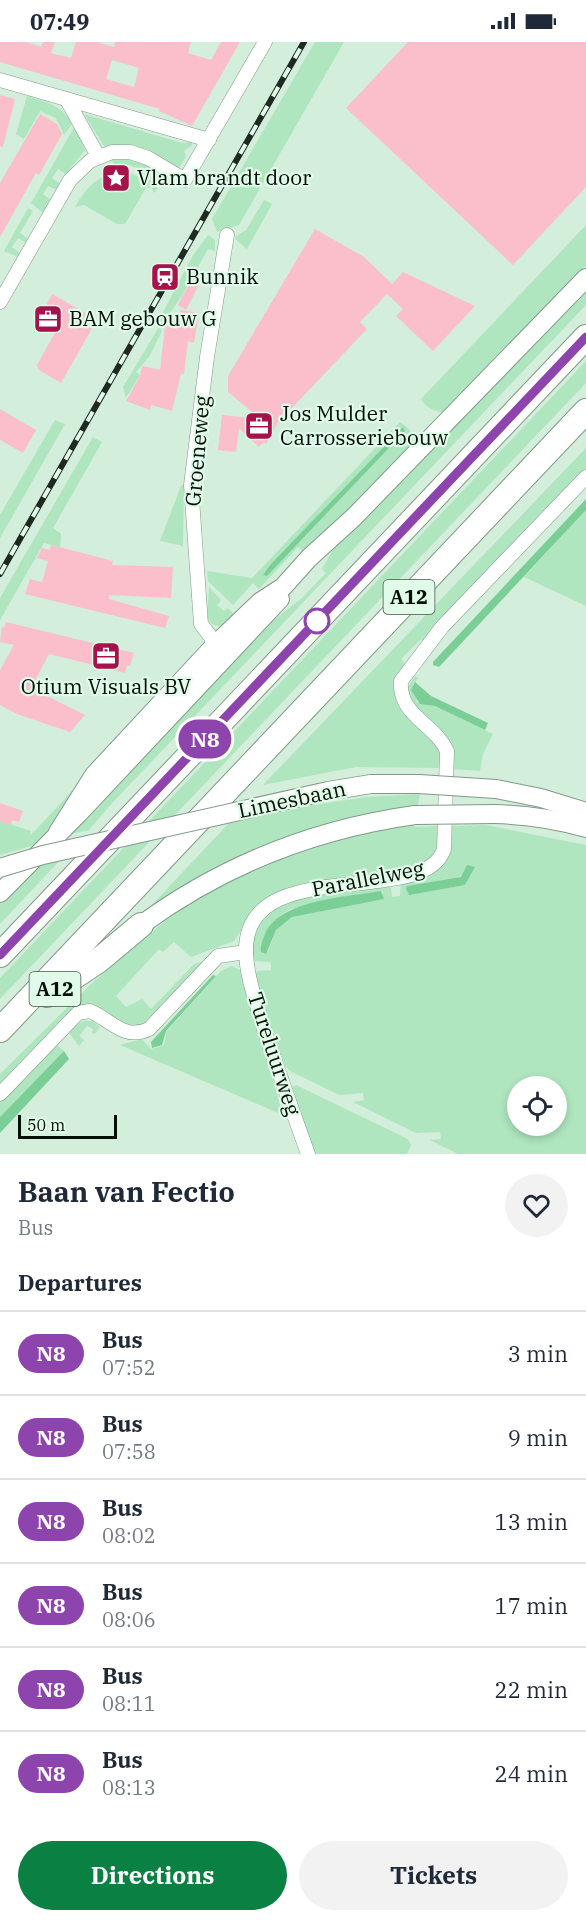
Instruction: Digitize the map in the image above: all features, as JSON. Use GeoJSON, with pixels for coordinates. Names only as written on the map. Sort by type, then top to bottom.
{"type":"FeatureCollection","features":[{"type":"Feature","properties":{"kind":"highway","name":"A12"},"geometry":{"type":"LineString","coordinates":[[0,955],[586,337]]}},
{"type":"Feature","properties":{"kind":"highway","name":"A12"},"geometry":{"type":"LineString","coordinates":[[6,1024],[586,411]]}},
{"type":"Feature","properties":{"kind":"highway","name":"A12"},"geometry":{"type":"LineString","coordinates":[[6,1024],[98,961],[141,925]]}},
{"type":"Feature","properties":{"kind":"main road"},"geometry":{"type":"LineString","coordinates":[[58,832],[94,775],[216,644],[261,602],[283,587],[309,558],[336,535],[437,434],[586,278]]}},
{"type":"Feature","properties":{"kind":"main road"},"geometry":{"type":"LineString","coordinates":[[0,893],[79,813],[310,568],[336,535]]}},
{"type":"Feature","properties":{"kind":"main road","name":"Limesbaan"},"geometry":{"type":"LineString","coordinates":[[0,868],[43,855],[328,791],[371,784],[419,784],[496,789],[541,798],[586,812]]}},
{"type":"Feature","properties":{"kind":"main road","name":"Limesbaan"},"geometry":{"type":"LineString","coordinates":[[141,925],[205,882],[266,853],[356,825],[415,815],[495,814],[553,820],[586,828]]}},
{"type":"Feature","properties":{"kind":"street"},"geometry":{"type":"LineString","coordinates":[[0,302],[70,180],[82,166],[98,156],[112,152],[139,154],[185,180],[265,42]]}},
{"type":"Feature","properties":{"kind":"street"},"geometry":{"type":"LineString","coordinates":[[0,80],[209,140]]}},
{"type":"Feature","properties":{"kind":"street"},"geometry":{"type":"LineString","coordinates":[[67,99],[98,156]]}},
{"type":"Feature","properties":{"kind":"street","name":"Groeneweg"},"geometry":{"type":"LineString","coordinates":[[219,663],[216,644],[201,624],[191,485],[207,357],[226,235]]}},
{"type":"Feature","properties":{"kind":"street","name":"Parallelweg"},"geometry":{"type":"LineString","coordinates":[[246,952],[249,932],[258,915],[269,904],[292,893],[422,873],[441,858],[444,849],[447,751],[440,739],[403,702],[400,693],[401,681],[442,627],[586,477]]}},
{"type":"Feature","properties":{"kind":"street"},"geometry":{"type":"LineString","coordinates":[[0,1094],[78,1013],[90,1011],[128,1034],[139,1034],[149,1029],[218,956],[246,952]]}},
{"type":"Feature","properties":{"kind":"street","name":"Tureluurweg"},"geometry":{"type":"LineString","coordinates":[[246,952],[251,987],[308,1154]]}},
{"type":"Feature","properties":{"kind":"shaded area"},"geometry":{"type":"Polygon","coordinates":[[[315,42],[344,42],[239,225],[217,232],[212,219],[315,42]]]}},
{"type":"Feature","properties":{"kind":"shaded area"},"geometry":{"type":"Polygon","coordinates":[[[27,96],[53,105],[63,112],[72,124],[64,135],[56,118],[40,111],[24,139],[16,134],[27,96]]]}},
{"type":"Feature","properties":{"kind":"shaded area"},"geometry":{"type":"Polygon","coordinates":[[[84,114],[182,143],[192,142],[192,145],[184,151],[186,156],[178,170],[124,145],[104,146],[84,114]]]}},
{"type":"Feature","properties":{"kind":"shaded area"},"geometry":{"type":"Polygon","coordinates":[[[76,124],[85,150],[66,174],[58,169],[52,178],[60,184],[57,190],[48,186],[43,194],[51,200],[43,213],[31,203],[76,124]]]}},
{"type":"Feature","properties":{"kind":"shaded area"},"geometry":{"type":"Polygon","coordinates":[[[128,159],[149,166],[158,175],[129,165],[113,165],[112,160],[128,159]]]}},
{"type":"Feature","properties":{"kind":"shaded area"},"geometry":{"type":"Polygon","coordinates":[[[125,172],[150,180],[158,188],[154,193],[151,187],[146,188],[125,224],[117,224],[84,205],[75,207],[95,182],[108,175],[125,172]]]}},
{"type":"Feature","properties":{"kind":"shaded area"},"geometry":{"type":"Polygon","coordinates":[[[264,200],[272,204],[247,249],[235,239],[236,236],[246,230],[264,200]]]}},
{"type":"Feature","properties":{"kind":"shaded area"},"geometry":{"type":"Polygon","coordinates":[[[28,208],[33,211],[20,233],[28,239],[26,243],[18,238],[12,247],[20,253],[18,257],[4,251],[28,208]]]}},
{"type":"Feature","properties":{"kind":"shaded area"},"geometry":{"type":"Polygon","coordinates":[[[586,225],[586,266],[446,413],[426,405],[421,399],[586,225]]]}},
{"type":"Feature","properties":{"kind":"shaded area"},"geometry":{"type":"Polygon","coordinates":[[[208,235],[215,240],[215,251],[208,249],[162,325],[161,333],[149,357],[136,372],[140,375],[126,398],[123,387],[162,322],[159,320],[192,257],[208,235]]]}},
{"type":"Feature","properties":{"kind":"shaded area"},"geometry":{"type":"Polygon","coordinates":[[[586,287],[586,305],[89,830],[62,836],[266,626],[302,598],[326,573],[322,569],[336,544],[586,287]]]}},
{"type":"Feature","properties":{"kind":"shaded area"},"geometry":{"type":"Polygon","coordinates":[[[586,361],[586,383],[0,999],[0,978],[586,361]]]}},
{"type":"Feature","properties":{"kind":"shaded area"},"geometry":{"type":"Polygon","coordinates":[[[55,420],[65,424],[0,538],[0,515],[55,420]]]}},
{"type":"Feature","properties":{"kind":"shaded area"},"geometry":{"type":"Polygon","coordinates":[[[400,422],[410,430],[414,446],[337,523],[303,551],[298,547],[259,589],[253,583],[233,605],[208,581],[207,571],[252,578],[400,422]]]}},
{"type":"Feature","properties":{"kind":"shaded area"},"geometry":{"type":"Polygon","coordinates":[[[403,427],[405,431],[267,576],[263,575],[271,564],[403,427]]]}},
{"type":"Feature","properties":{"kind":"shaded area"},"geometry":{"type":"Polygon","coordinates":[[[93,437],[102,442],[53,528],[61,534],[60,547],[44,543],[0,620],[0,598],[93,437]]]}},
{"type":"Feature","properties":{"kind":"shaded area"},"geometry":{"type":"Polygon","coordinates":[[[586,448],[586,468],[427,641],[420,640],[401,659],[406,665],[397,684],[395,698],[400,709],[430,738],[438,751],[442,768],[356,767],[263,785],[586,448]]]}},
{"type":"Feature","properties":{"kind":"shaded area"},"geometry":{"type":"Polygon","coordinates":[[[184,485],[183,546],[160,541],[181,486],[184,485]]]}},
{"type":"Feature","properties":{"kind":"shaded area"},"geometry":{"type":"Polygon","coordinates":[[[586,499],[586,510],[439,667],[433,665],[433,662],[586,499]]]}},
{"type":"Feature","properties":{"kind":"shaded area"},"geometry":{"type":"Polygon","coordinates":[[[586,510],[586,606],[524,577],[586,510]]]}},
{"type":"Feature","properties":{"kind":"shaded area"},"geometry":{"type":"Polygon","coordinates":[[[209,587],[221,600],[217,605],[224,611],[228,608],[239,619],[224,628],[212,624],[207,618],[209,587]]]}},
{"type":"Feature","properties":{"kind":"shaded area"},"geometry":{"type":"Polygon","coordinates":[[[415,676],[419,678],[413,684],[417,702],[435,706],[493,734],[483,754],[480,771],[453,769],[450,742],[412,704],[408,687],[415,676]]]}},
{"type":"Feature","properties":{"kind":"shaded area"},"geometry":{"type":"Polygon","coordinates":[[[415,682],[431,696],[488,723],[485,730],[435,706],[420,704],[411,690],[415,682]]]}},
{"type":"Feature","properties":{"kind":"shaded area"},"geometry":{"type":"Polygon","coordinates":[[[102,759],[66,814],[35,845],[0,855],[0,821],[31,831],[30,836],[102,759]]]}},
{"type":"Feature","properties":{"kind":"shaded area"},"geometry":{"type":"Polygon","coordinates":[[[420,794],[417,810],[393,812],[152,911],[149,908],[228,824],[313,805],[367,797],[420,794]]]}},
{"type":"Feature","properties":{"kind":"shaded area"},"geometry":{"type":"Polygon","coordinates":[[[412,821],[415,827],[439,826],[438,848],[422,866],[278,892],[258,906],[234,941],[191,957],[174,942],[163,952],[159,949],[116,996],[126,1007],[142,999],[151,1009],[194,964],[205,961],[142,1027],[130,1027],[90,1007],[0,1088],[0,1074],[90,985],[166,920],[212,888],[266,858],[412,821]]]}},
{"type":"Feature","properties":{"kind":"shaded area"},"geometry":{"type":"Polygon","coordinates":[[[486,825],[586,845],[586,1154],[458,1154],[430,1140],[441,1139],[440,1132],[416,1133],[353,1102],[364,1100],[363,1093],[339,1095],[292,1072],[279,1061],[254,975],[258,971],[271,970],[271,962],[252,961],[254,938],[263,921],[278,908],[320,893],[385,884],[391,888],[392,897],[400,896],[401,881],[425,875],[440,866],[449,840],[450,826],[486,825]],[[475,867],[456,879],[407,886],[430,891],[465,885],[475,867]],[[381,891],[291,909],[282,914],[263,954],[268,951],[276,930],[292,917],[384,893],[381,891]]]}},
{"type":"Feature","properties":{"kind":"shaded area"},"geometry":{"type":"Polygon","coordinates":[[[63,857],[0,924],[0,902],[39,861],[63,857]]]}},
{"type":"Feature","properties":{"kind":"shaded area"},"geometry":{"type":"Polygon","coordinates":[[[467,865],[475,867],[465,885],[409,895],[406,889],[407,886],[461,877],[467,865]]]}},
{"type":"Feature","properties":{"kind":"shaded area"},"geometry":{"type":"Polygon","coordinates":[[[381,891],[384,899],[292,917],[276,930],[266,954],[261,952],[265,934],[273,922],[285,913],[334,898],[381,891]]]}},
{"type":"Feature","properties":{"kind":"shaded area"},"geometry":{"type":"Polygon","coordinates":[[[231,966],[240,970],[244,978],[283,1115],[120,1045],[142,1039],[151,1049],[164,1045],[167,1031],[220,972],[231,966]]]}},
{"type":"Feature","properties":{"kind":"shaded area"},"geometry":{"type":"Polygon","coordinates":[[[213,975],[216,976],[166,1031],[162,1045],[152,1048],[151,1042],[213,975]]]}},
{"type":"Feature","properties":{"kind":"shaded area"},"geometry":{"type":"Polygon","coordinates":[[[83,1021],[92,1021],[100,1027],[95,1034],[92,1033],[93,1029],[87,1026],[79,1036],[84,1040],[79,1046],[68,1031],[83,1021]]]}},
{"type":"Feature","properties":{"kind":"shaded area"},"geometry":{"type":"Polygon","coordinates":[[[54,1043],[64,1051],[0,1117],[0,1101],[54,1043]]]}},
{"type":"Feature","properties":{"kind":"shaded area"},"geometry":{"type":"Polygon","coordinates":[[[64,1051],[69,1059],[0,1133],[0,1117],[64,1051]]]}},
{"type":"Feature","properties":{"kind":"shaded area"},"geometry":{"type":"Polygon","coordinates":[[[296,1085],[408,1139],[411,1145],[407,1154],[312,1154],[291,1088],[296,1085]]]}},
{"type":"Feature","properties":{"kind":"building"},"geometry":{"type":"Polygon","coordinates":[[[0,42],[27,42],[41,47],[43,42],[55,42],[51,53],[71,58],[76,42],[97,42],[114,47],[115,42],[191,42],[188,53],[211,60],[221,42],[240,42],[192,126],[159,111],[160,109],[0,62],[0,42]],[[112,60],[106,79],[134,87],[139,68],[112,60]]]}},
{"type":"Feature","properties":{"kind":"building"},"geometry":{"type":"Polygon","coordinates":[[[408,42],[586,42],[586,187],[513,265],[346,108],[408,42]]]}},
{"type":"Feature","properties":{"kind":"building"},"geometry":{"type":"Polygon","coordinates":[[[0,95],[15,99],[3,147],[0,146],[0,95]]]}},
{"type":"Feature","properties":{"kind":"building"},"geometry":{"type":"Polygon","coordinates":[[[40,114],[57,124],[62,134],[39,175],[36,173],[0,237],[0,183],[40,114]]]}},
{"type":"Feature","properties":{"kind":"building"},"geometry":{"type":"Polygon","coordinates":[[[315,229],[364,257],[392,284],[403,272],[475,306],[433,351],[396,316],[403,309],[387,294],[360,322],[367,329],[291,409],[287,406],[266,444],[264,442],[259,447],[239,428],[236,452],[218,450],[222,415],[261,419],[228,392],[228,376],[315,229]]]}},
{"type":"Feature","properties":{"kind":"building"},"geometry":{"type":"Polygon","coordinates":[[[192,278],[200,283],[186,310],[178,305],[192,278]]]}},
{"type":"Feature","properties":{"kind":"building"},"geometry":{"type":"Polygon","coordinates":[[[52,294],[94,318],[95,323],[61,383],[39,370],[37,365],[56,331],[44,324],[40,318],[52,294]]]}},
{"type":"Feature","properties":{"kind":"building"},"geometry":{"type":"Polygon","coordinates":[[[180,310],[199,313],[194,343],[188,341],[184,374],[181,374],[172,411],[151,405],[150,410],[126,401],[140,376],[142,366],[160,370],[166,318],[177,324],[180,310]]]}},
{"type":"Feature","properties":{"kind":"building"},"geometry":{"type":"Polygon","coordinates":[[[0,409],[36,430],[23,453],[0,440],[0,409]]]}},
{"type":"Feature","properties":{"kind":"building"},"geometry":{"type":"Polygon","coordinates":[[[51,545],[113,561],[112,565],[173,567],[171,598],[109,595],[109,599],[169,616],[165,628],[25,594],[30,579],[42,582],[48,561],[37,558],[42,548],[50,550],[51,545]]]}},
{"type":"Feature","properties":{"kind":"building"},"geometry":{"type":"Polygon","coordinates":[[[6,622],[134,653],[125,673],[49,654],[31,688],[85,715],[70,732],[17,714],[0,705],[0,670],[14,645],[0,642],[2,627],[4,628],[6,622]]]}},
{"type":"Feature","properties":{"kind":"building"},"geometry":{"type":"Polygon","coordinates":[[[0,803],[23,811],[19,822],[12,820],[11,825],[0,821],[0,803]]]}},
{"type":"Feature","properties":{"kind":"railway"},"geometry":{"type":"LineString","coordinates":[[0,574],[304,42]]}},
{"type":"Feature","properties":{"kind":"bus line","name":"N8"},"geometry":{"type":"LineString","coordinates":[[0,955],[586,337]]}},
{"type":"Feature","properties":{"kind":"place","name":"Vlam brandt door"},"geometry":{"type":"Point","coordinates":[116,178]}},
{"type":"Feature","properties":{"kind":"place","name":"Bunnik"},"geometry":{"type":"Point","coordinates":[165,277]}},
{"type":"Feature","properties":{"kind":"place","name":"BAM gebouw G"},"geometry":{"type":"Point","coordinates":[48,319]}},
{"type":"Feature","properties":{"kind":"place","name":"Jos Mulder Carrosseriebouw"},"geometry":{"type":"Point","coordinates":[259,426]}},
{"type":"Feature","properties":{"kind":"place","name":"Otium Visuals BV"},"geometry":{"type":"Point","coordinates":[106,656]}}]}
